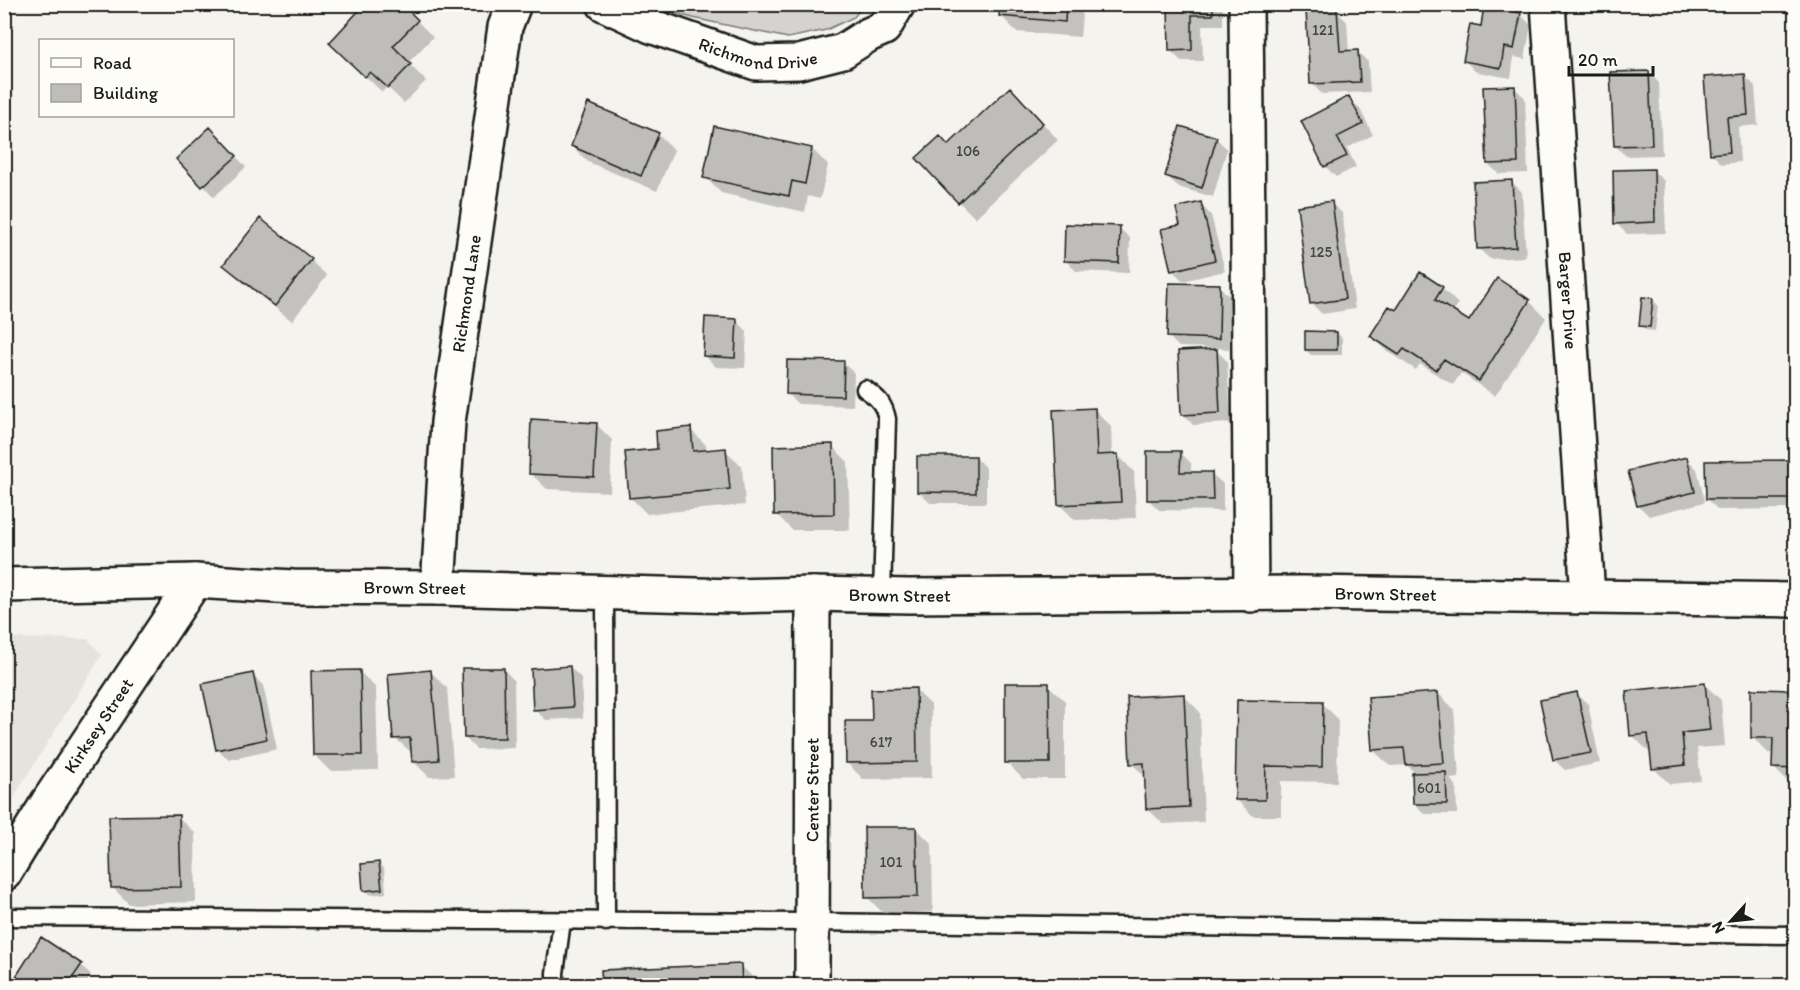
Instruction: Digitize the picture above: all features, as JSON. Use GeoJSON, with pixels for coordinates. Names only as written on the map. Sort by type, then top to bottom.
{"type":"FeatureCollection","features":[{"type":"Feature","properties":{"kind":"street","name":"Richmond Lane"},"geometry":{"type":"LineString","coordinates":[[438,588],[448,422],[505,27],[514,4]]}},
{"type":"Feature","properties":{"kind":"street","name":"Richmond Drive"},"geometry":{"type":"LineString","coordinates":[[604,4],[651,26],[756,63],[799,62],[843,51],[884,28],[898,4]]}},
{"type":"Feature","properties":{"kind":"street"},"geometry":{"type":"LineString","coordinates":[[1246,4],[1251,595]]}},
{"type":"Feature","properties":{"kind":"street","name":"Barger Drive"},"geometry":{"type":"LineString","coordinates":[[1548,4],[1588,596]]}},
{"type":"Feature","properties":{"kind":"street","name":"Brown Street"},"geometry":{"type":"LineString","coordinates":[[4,585],[195,581],[293,587],[438,588],[735,596],[1302,593],[1796,600]]}},
{"type":"Feature","properties":{"kind":"street","name":"Kirksey Street"},"geometry":{"type":"LineString","coordinates":[[4,874],[48,802],[195,581]]}},
{"type":"Feature","properties":{"kind":"street","name":"Center Street"},"geometry":{"type":"LineString","coordinates":[[812,986],[813,594]]}},
{"type":"Feature","properties":{"kind":"lane"},"geometry":{"type":"LineString","coordinates":[[865,389],[877,397],[884,406],[887,419],[882,596]]}},
{"type":"Feature","properties":{"kind":"lane"},"geometry":{"type":"LineString","coordinates":[[605,592],[606,921]]}},
{"type":"Feature","properties":{"kind":"lane"},"geometry":{"type":"LineString","coordinates":[[4,917],[812,922],[1796,935]]}},
{"type":"Feature","properties":{"kind":"lane"},"geometry":{"type":"LineString","coordinates":[[555,986],[562,921]]}},
{"type":"Feature","properties":{"kind":"shaded area"},"geometry":{"type":"Polygon","coordinates":[[[644,5],[864,5],[854,17],[826,30],[788,38],[644,5]]]}},
{"type":"Feature","properties":{"kind":"shaded area"},"geometry":{"type":"Polygon","coordinates":[[[5,638],[88,639],[102,655],[5,811],[5,638]]]}},
{"type":"Feature","properties":{"kind":"building"},"geometry":{"type":"Polygon","coordinates":[[[365,4],[402,4],[418,20],[393,46],[411,64],[388,88],[370,72],[365,77],[329,43],[365,4]]]}},
{"type":"Feature","properties":{"kind":"building"},"geometry":{"type":"Polygon","coordinates":[[[1000,4],[1066,4],[1065,22],[999,16],[1000,4]]]}},
{"type":"Feature","properties":{"kind":"building"},"geometry":{"type":"Polygon","coordinates":[[[1168,4],[1213,4],[1213,15],[1192,15],[1192,50],[1169,51],[1168,4]]]}},
{"type":"Feature","properties":{"kind":"building"},"geometry":{"type":"Polygon","coordinates":[[[1484,6],[1521,13],[1514,49],[1504,47],[1501,68],[1463,61],[1470,24],[1481,26],[1484,6]]]}},
{"type":"Feature","properties":{"kind":"building"},"geometry":{"type":"Polygon","coordinates":[[[1337,9],[1340,51],[1358,50],[1360,82],[1310,84],[1306,10],[1337,9]]]}},
{"type":"Feature","properties":{"kind":"building"},"geometry":{"type":"Polygon","coordinates":[[[1649,71],[1652,145],[1614,146],[1610,72],[1649,71]]]}},
{"type":"Feature","properties":{"kind":"building"},"geometry":{"type":"Polygon","coordinates":[[[1745,74],[1748,115],[1727,117],[1730,152],[1710,154],[1704,77],[1745,74]]]}},
{"type":"Feature","properties":{"kind":"building"},"geometry":{"type":"Polygon","coordinates":[[[1515,86],[1518,163],[1487,164],[1483,87],[1515,86]]]}},
{"type":"Feature","properties":{"kind":"building"},"geometry":{"type":"Polygon","coordinates":[[[1010,87],[1043,123],[958,203],[916,158],[940,136],[948,145],[1010,87]]]}},
{"type":"Feature","properties":{"kind":"building"},"geometry":{"type":"Polygon","coordinates":[[[1349,96],[1363,124],[1337,137],[1347,156],[1324,167],[1301,121],[1349,96]]]}},
{"type":"Feature","properties":{"kind":"building"},"geometry":{"type":"Polygon","coordinates":[[[588,103],[659,133],[641,176],[571,146],[588,103]]]}},
{"type":"Feature","properties":{"kind":"building"},"geometry":{"type":"Polygon","coordinates":[[[714,126],[812,148],[805,184],[792,181],[789,196],[703,178],[714,126]]]}},
{"type":"Feature","properties":{"kind":"building"},"geometry":{"type":"Polygon","coordinates":[[[1180,126],[1217,137],[1202,188],[1165,176],[1180,126]]]}},
{"type":"Feature","properties":{"kind":"building"},"geometry":{"type":"Polygon","coordinates":[[[210,127],[237,156],[202,187],[176,159],[210,127]]]}},
{"type":"Feature","properties":{"kind":"building"},"geometry":{"type":"Polygon","coordinates":[[[1654,169],[1655,222],[1614,224],[1613,170],[1654,169]]]}},
{"type":"Feature","properties":{"kind":"building"},"geometry":{"type":"Polygon","coordinates":[[[1512,180],[1516,247],[1477,249],[1473,182],[1512,180]]]}},
{"type":"Feature","properties":{"kind":"building"},"geometry":{"type":"Polygon","coordinates":[[[1332,201],[1345,299],[1310,304],[1297,206],[1332,201]]]}},
{"type":"Feature","properties":{"kind":"building"},"geometry":{"type":"Polygon","coordinates":[[[1201,202],[1215,260],[1171,271],[1161,229],[1180,225],[1176,208],[1201,202]]]}},
{"type":"Feature","properties":{"kind":"building"},"geometry":{"type":"Polygon","coordinates":[[[260,218],[312,259],[275,306],[223,265],[260,218]]]}},
{"type":"Feature","properties":{"kind":"building"},"geometry":{"type":"Polygon","coordinates":[[[1065,224],[1120,226],[1119,263],[1064,261],[1065,224]]]}},
{"type":"Feature","properties":{"kind":"building"},"geometry":{"type":"Polygon","coordinates":[[[1420,272],[1443,287],[1435,300],[1469,321],[1497,278],[1530,300],[1479,381],[1444,359],[1436,370],[1404,349],[1399,355],[1370,336],[1389,306],[1396,310],[1420,272]]]}},
{"type":"Feature","properties":{"kind":"building"},"geometry":{"type":"Polygon","coordinates":[[[1169,283],[1220,284],[1219,339],[1167,337],[1169,283]]]}},
{"type":"Feature","properties":{"kind":"building"},"geometry":{"type":"Polygon","coordinates":[[[1642,297],[1653,298],[1650,327],[1639,326],[1642,297]]]}},
{"type":"Feature","properties":{"kind":"building"},"geometry":{"type":"Polygon","coordinates":[[[705,317],[737,319],[735,358],[703,356],[705,317]]]}},
{"type":"Feature","properties":{"kind":"building"},"geometry":{"type":"Polygon","coordinates":[[[1305,331],[1337,332],[1337,350],[1305,350],[1305,331]]]}},
{"type":"Feature","properties":{"kind":"building"},"geometry":{"type":"Polygon","coordinates":[[[1217,349],[1220,413],[1181,415],[1178,351],[1217,349]]]}},
{"type":"Feature","properties":{"kind":"building"},"geometry":{"type":"Polygon","coordinates":[[[787,360],[844,361],[843,396],[786,394],[787,360]]]}},
{"type":"Feature","properties":{"kind":"building"},"geometry":{"type":"Polygon","coordinates":[[[1095,408],[1097,455],[1118,454],[1121,502],[1058,505],[1053,410],[1095,408]]]}},
{"type":"Feature","properties":{"kind":"building"},"geometry":{"type":"Polygon","coordinates":[[[531,419],[597,423],[594,477],[529,474],[531,419]]]}},
{"type":"Feature","properties":{"kind":"building"},"geometry":{"type":"Polygon","coordinates":[[[691,427],[693,451],[726,448],[730,489],[629,498],[625,452],[657,449],[656,431],[691,427]]]}},
{"type":"Feature","properties":{"kind":"building"},"geometry":{"type":"Polygon","coordinates":[[[833,444],[834,514],[774,515],[773,446],[833,444]]]}},
{"type":"Feature","properties":{"kind":"building"},"geometry":{"type":"Polygon","coordinates":[[[1147,451],[1181,451],[1180,472],[1212,472],[1213,500],[1147,500],[1147,451]]]}},
{"type":"Feature","properties":{"kind":"building"},"geometry":{"type":"Polygon","coordinates":[[[917,456],[976,456],[976,493],[917,492],[917,456]]]}},
{"type":"Feature","properties":{"kind":"building"},"geometry":{"type":"Polygon","coordinates":[[[1687,457],[1695,492],[1637,506],[1628,471],[1687,457]]]}},
{"type":"Feature","properties":{"kind":"building"},"geometry":{"type":"Polygon","coordinates":[[[1794,460],[1794,499],[1706,499],[1705,461],[1794,460]]]}},
{"type":"Feature","properties":{"kind":"building"},"geometry":{"type":"Polygon","coordinates":[[[570,666],[573,707],[533,710],[531,669],[570,666]]]}},
{"type":"Feature","properties":{"kind":"building"},"geometry":{"type":"Polygon","coordinates":[[[462,668],[504,668],[505,738],[464,738],[462,668]]]}},
{"type":"Feature","properties":{"kind":"building"},"geometry":{"type":"Polygon","coordinates":[[[360,670],[362,755],[313,755],[311,671],[360,670]]]}},
{"type":"Feature","properties":{"kind":"building"},"geometry":{"type":"Polygon","coordinates":[[[431,670],[439,760],[412,762],[410,738],[393,739],[388,674],[431,670]]]}},
{"type":"Feature","properties":{"kind":"building"},"geometry":{"type":"Polygon","coordinates":[[[253,673],[267,739],[216,750],[202,684],[253,673]]]}},
{"type":"Feature","properties":{"kind":"building"},"geometry":{"type":"Polygon","coordinates":[[[1005,683],[1049,683],[1050,763],[1005,763],[1005,683]]]}},
{"type":"Feature","properties":{"kind":"building"},"geometry":{"type":"Polygon","coordinates":[[[1705,683],[1710,730],[1682,733],[1685,765],[1652,769],[1648,734],[1630,736],[1626,691],[1705,683]]]}},
{"type":"Feature","properties":{"kind":"building"},"geometry":{"type":"Polygon","coordinates":[[[916,688],[917,762],[846,763],[845,721],[872,721],[871,689],[916,688]]]}},
{"type":"Feature","properties":{"kind":"building"},"geometry":{"type":"Polygon","coordinates":[[[1751,689],[1796,690],[1796,769],[1772,768],[1773,738],[1751,738],[1751,689]]]}},
{"type":"Feature","properties":{"kind":"building"},"geometry":{"type":"Polygon","coordinates":[[[1438,692],[1444,763],[1406,765],[1404,748],[1372,750],[1368,697],[1438,692]]]}},
{"type":"Feature","properties":{"kind":"building"},"geometry":{"type":"Polygon","coordinates":[[[1577,692],[1591,753],[1553,760],[1540,700],[1577,692]]]}},
{"type":"Feature","properties":{"kind":"building"},"geometry":{"type":"Polygon","coordinates":[[[1184,694],[1189,807],[1146,809],[1144,763],[1130,764],[1127,697],[1184,694]]]}},
{"type":"Feature","properties":{"kind":"building"},"geometry":{"type":"Polygon","coordinates":[[[1237,700],[1323,701],[1322,767],[1266,766],[1265,800],[1235,800],[1237,700]]]}},
{"type":"Feature","properties":{"kind":"building"},"geometry":{"type":"Polygon","coordinates":[[[1446,772],[1447,804],[1413,804],[1412,773],[1446,772]]]}},
{"type":"Feature","properties":{"kind":"building"},"geometry":{"type":"Polygon","coordinates":[[[179,815],[181,887],[111,888],[109,816],[179,815]]]}},
{"type":"Feature","properties":{"kind":"building"},"geometry":{"type":"Polygon","coordinates":[[[864,827],[916,827],[918,897],[865,898],[864,827]]]}},
{"type":"Feature","properties":{"kind":"building"},"geometry":{"type":"Polygon","coordinates":[[[379,862],[382,889],[363,891],[361,864],[379,862]]]}},
{"type":"Feature","properties":{"kind":"building"},"geometry":{"type":"Polygon","coordinates":[[[41,937],[82,964],[67,986],[10,986],[41,937]]]}},
{"type":"Feature","properties":{"kind":"building"},"geometry":{"type":"Polygon","coordinates":[[[741,964],[742,986],[602,986],[601,970],[741,964]]]}},
{"type":"Feature","properties":{"kind":"building"},"geometry":{"type":"Polygon","coordinates":[[[449,981],[449,986],[419,986],[419,982],[449,981]]]}}]}
